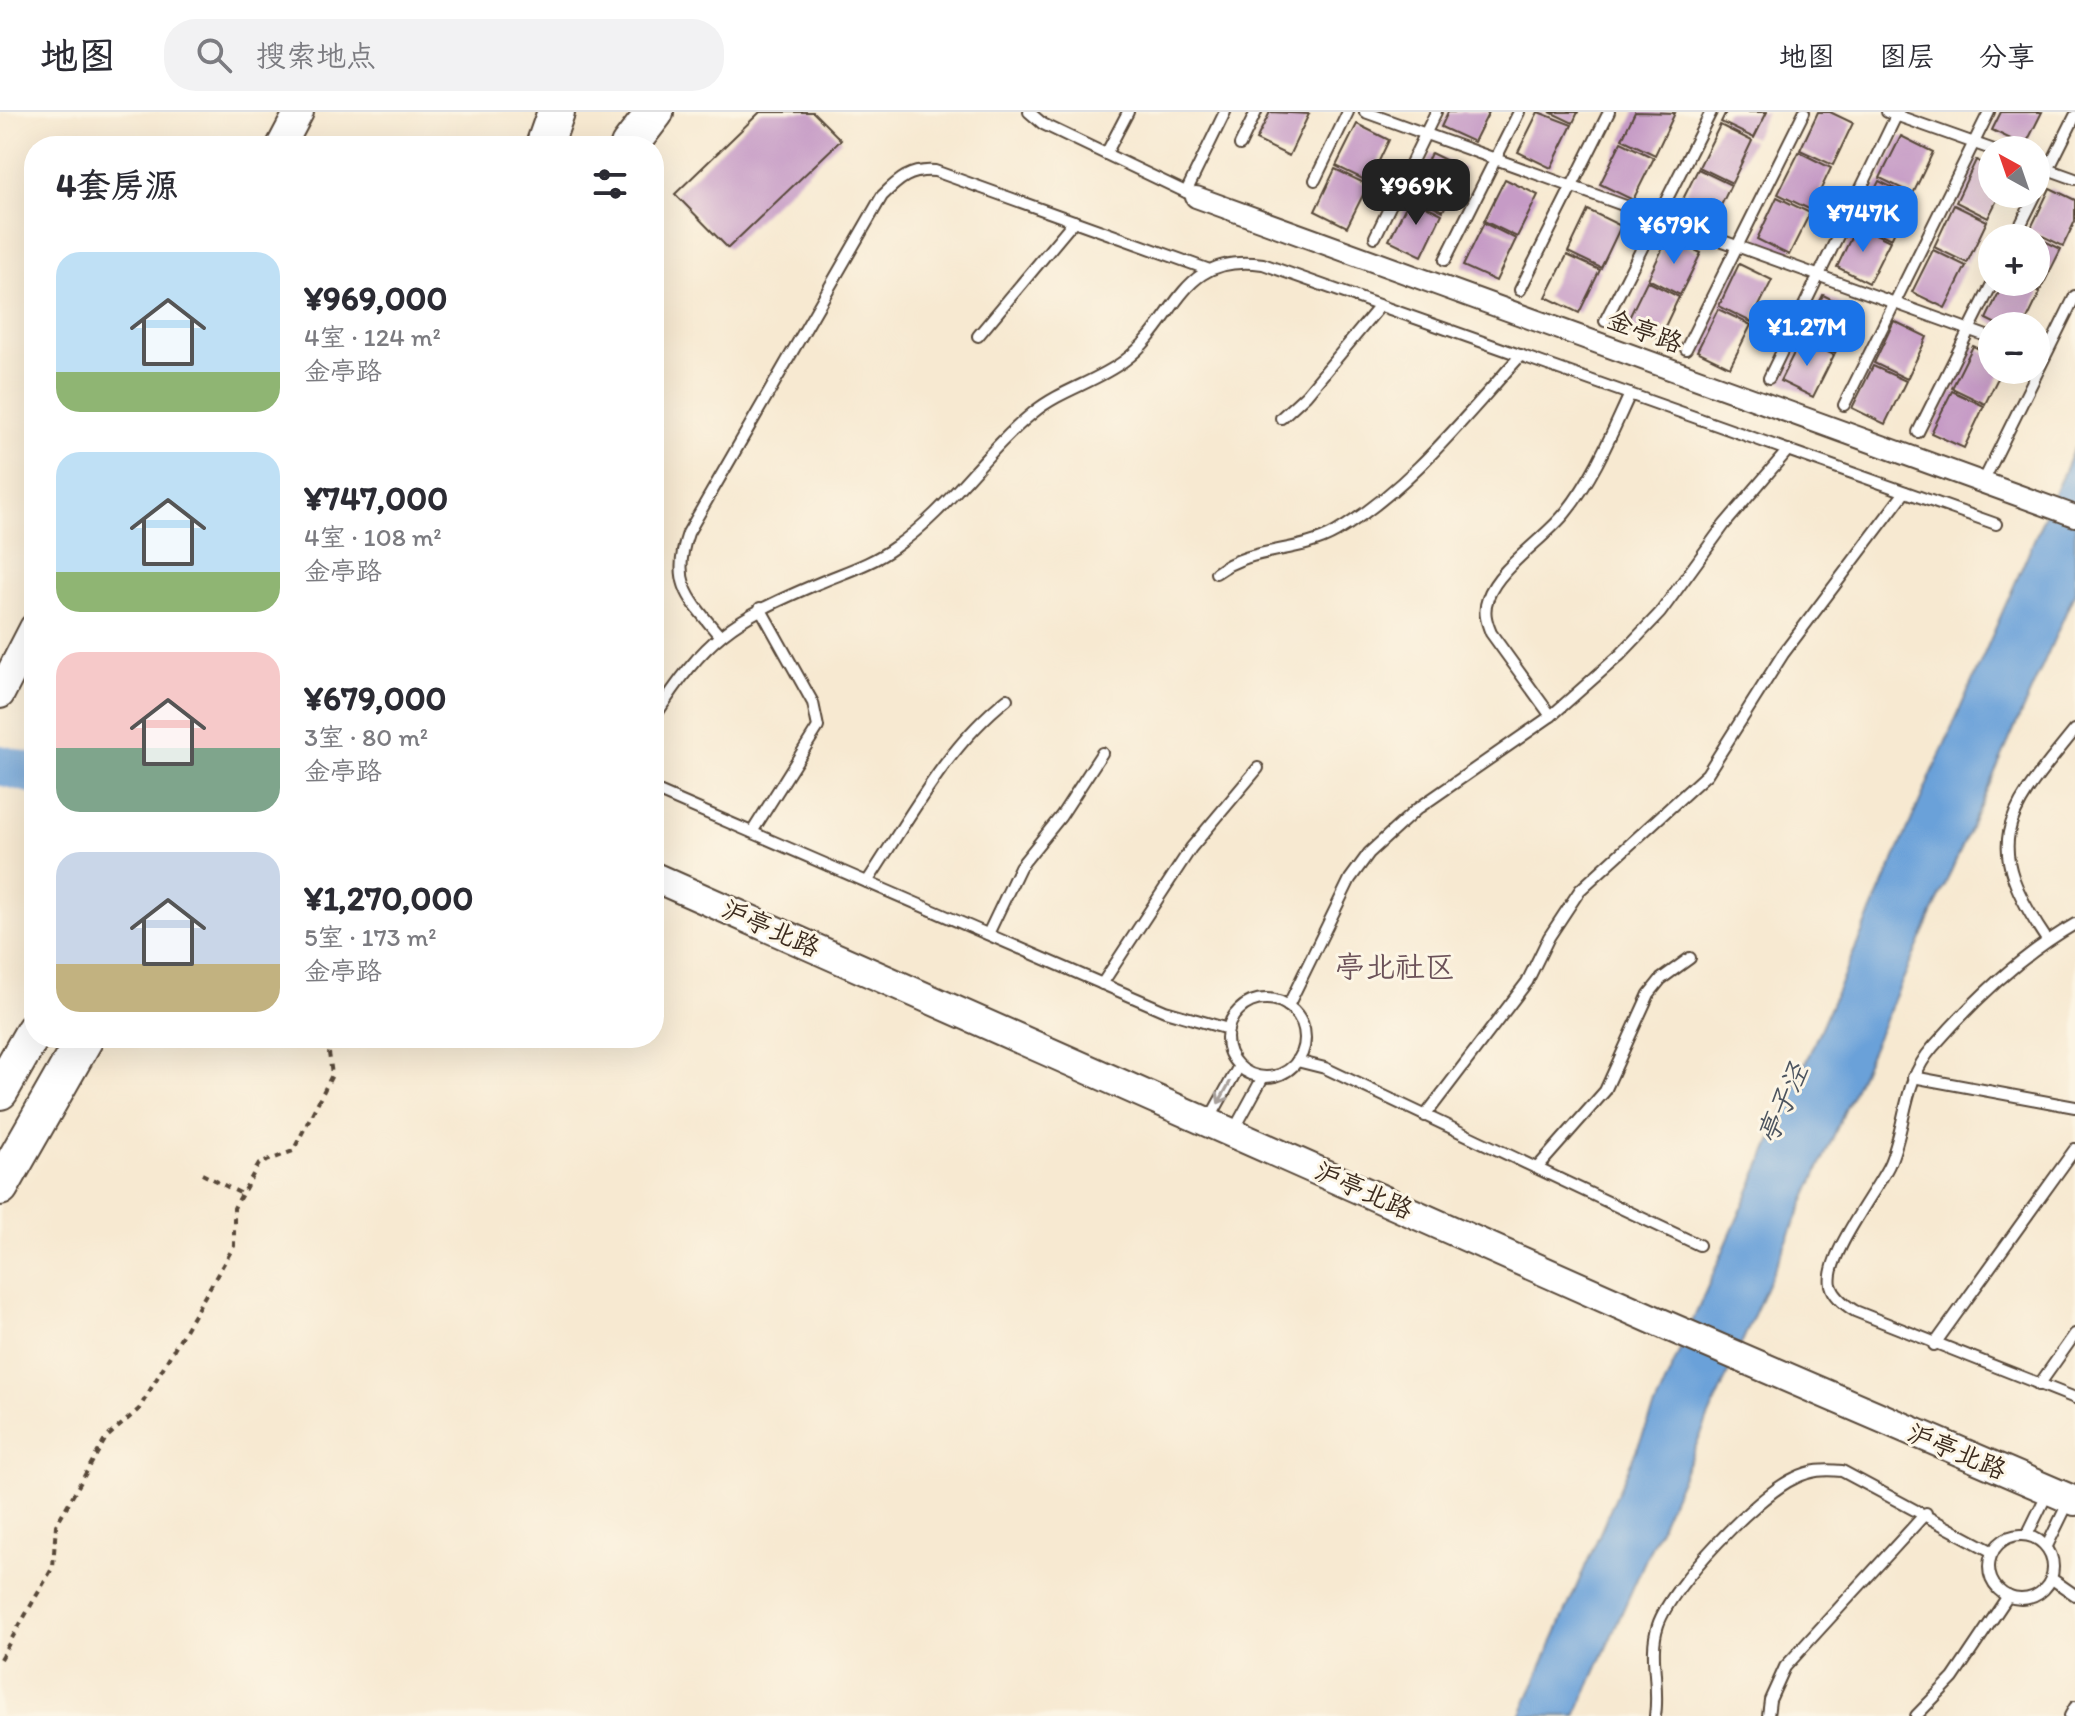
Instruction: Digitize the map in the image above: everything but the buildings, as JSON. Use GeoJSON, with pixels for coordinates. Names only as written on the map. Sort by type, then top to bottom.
{"type":"FeatureCollection","features":[{"type":"Feature","properties":{"kind":"highway"},"geometry":{"type":"LineString","coordinates":[[548,136],[556,112]]}},
{"type":"Feature","properties":{"kind":"highway"},"geometry":{"type":"LineString","coordinates":[[637,136],[655,112]]}},
{"type":"Feature","properties":{"kind":"highway"},"geometry":{"type":"LineString","coordinates":[[0,1091],[24,1048]]}},
{"type":"Feature","properties":{"kind":"highway"},"geometry":{"type":"LineString","coordinates":[[0,1173],[71,1048]]}},
{"type":"Feature","properties":{"kind":"highway"},"geometry":{"type":"LineString","coordinates":[[0,1187],[79,1048]]}},
{"type":"Feature","properties":{"kind":"street"},"geometry":{"type":"LineString","coordinates":[[285,136],[293,116]]}},
{"type":"Feature","properties":{"kind":"street","name":"金亭路"},"geometry":{"type":"LineString","coordinates":[[1191,195],[1984,480],[2075,516]]}},
{"type":"Feature","properties":{"kind":"street"},"geometry":{"type":"LineString","coordinates":[[0,694],[24,647]]}},
{"type":"Feature","properties":{"kind":"street","name":"沪亭北路"},"geometry":{"type":"LineString","coordinates":[[664,881],[1670,1327],[2065,1497]]}},
{"type":"Feature","properties":{"kind":"lane"},"geometry":{"type":"LineString","coordinates":[[1106,154],[1128,112]]}},
{"type":"Feature","properties":{"kind":"lane"},"geometry":{"type":"LineString","coordinates":[[1031,113],[1043,124],[1191,195],[1225,112]]}},
{"type":"Feature","properties":{"kind":"lane"},"geometry":{"type":"LineString","coordinates":[[1240,145],[1256,112]]}},
{"type":"Feature","properties":{"kind":"lane"},"geometry":{"type":"LineString","coordinates":[[1315,180],[1348,112]]}},
{"type":"Feature","properties":{"kind":"lane"},"geometry":{"type":"LineString","coordinates":[[1365,112],[1978,333]]}},
{"type":"Feature","properties":{"kind":"lane"},"geometry":{"type":"LineString","coordinates":[[1375,237],[1436,112]]}},
{"type":"Feature","properties":{"kind":"lane"},"geometry":{"type":"LineString","coordinates":[[1445,260],[1519,112]]}},
{"type":"Feature","properties":{"kind":"lane"},"geometry":{"type":"LineString","coordinates":[[1520,290],[1609,112]]}},
{"type":"Feature","properties":{"kind":"lane"},"geometry":{"type":"LineString","coordinates":[[1605,321],[1711,112]]}},
{"type":"Feature","properties":{"kind":"lane"},"geometry":{"type":"LineString","coordinates":[[1686,349],[1804,112]]}},
{"type":"Feature","properties":{"kind":"lane"},"geometry":{"type":"LineString","coordinates":[[1844,405],[1989,112]]}},
{"type":"Feature","properties":{"kind":"lane"},"geometry":{"type":"LineString","coordinates":[[1769,378],[1894,113],[1978,144]]}},
{"type":"Feature","properties":{"kind":"lane"},"geometry":{"type":"LineString","coordinates":[[2050,165],[2075,116]]}},
{"type":"Feature","properties":{"kind":"lane"},"geometry":{"type":"LineString","coordinates":[[719,635],[692,602],[680,578],[680,556],[688,533],[882,196],[898,180],[917,170],[935,171],[1207,269]]}},
{"type":"Feature","properties":{"kind":"lane"},"geometry":{"type":"LineString","coordinates":[[2050,170],[2075,179]]}},
{"type":"Feature","properties":{"kind":"lane"},"geometry":{"type":"LineString","coordinates":[[978,336],[1074,221]]}},
{"type":"Feature","properties":{"kind":"lane"},"geometry":{"type":"LineString","coordinates":[[664,703],[688,666],[719,635],[760,608],[876,560],[899,545],[928,521],[1034,412],[1126,360],[1184,288],[1207,269],[1236,260],[1263,264],[1996,524]]}},
{"type":"Feature","properties":{"kind":"lane"},"geometry":{"type":"LineString","coordinates":[[1918,432],[1986,296]]}},
{"type":"Feature","properties":{"kind":"lane"},"geometry":{"type":"LineString","coordinates":[[2050,339],[2075,296]]}},
{"type":"Feature","properties":{"kind":"lane"},"geometry":{"type":"LineString","coordinates":[[1281,418],[1306,395],[1380,306]]}},
{"type":"Feature","properties":{"kind":"lane"},"geometry":{"type":"LineString","coordinates":[[1216,573],[1249,555],[1290,548],[1333,534],[1379,503],[1423,463],[1521,355]]}},
{"type":"Feature","properties":{"kind":"lane"},"geometry":{"type":"LineString","coordinates":[[1984,480],[2027,384]]}},
{"type":"Feature","properties":{"kind":"lane"},"geometry":{"type":"LineString","coordinates":[[1551,716],[1491,633],[1485,618],[1488,597],[1586,486],[1630,394]]}},
{"type":"Feature","properties":{"kind":"lane"},"geometry":{"type":"LineString","coordinates":[[1288,1006],[1350,879],[1369,853],[1417,809],[1551,716],[1620,655],[1660,613],[1724,525],[1788,450]]}},
{"type":"Feature","properties":{"kind":"lane"},"geometry":{"type":"LineString","coordinates":[[1425,1116],[1527,982],[1549,937],[1580,890],[1707,774],[1783,654],[1905,492]]}},
{"type":"Feature","properties":{"kind":"lane"},"geometry":{"type":"LineString","coordinates":[[752,832],[818,727],[813,703],[760,608]]}},
{"type":"Feature","properties":{"kind":"lane"},"geometry":{"type":"LineString","coordinates":[[867,882],[959,746],[981,720],[1007,699]]}},
{"type":"Feature","properties":{"kind":"lane"},"geometry":{"type":"LineString","coordinates":[[2047,940],[2022,903],[2008,869],[2008,829],[2026,791],[2075,730]]}},
{"type":"Feature","properties":{"kind":"lane"},"geometry":{"type":"LineString","coordinates":[[988,934],[1020,867],[1061,816],[1102,753]]}},
{"type":"Feature","properties":{"kind":"lane"},"geometry":{"type":"LineString","coordinates":[[1102,984],[1198,838],[1258,768]]}},
{"type":"Feature","properties":{"kind":"lane"},"geometry":{"type":"LineString","coordinates":[[664,794],[1165,1011],[1228,1029]]}},
{"type":"Feature","properties":{"kind":"lane"},"geometry":{"type":"LineString","coordinates":[[2075,924],[2047,940],[1932,1048],[1913,1077],[1889,1165],[1833,1264],[1831,1285],[1842,1303],[1855,1311],[1934,1345],[2075,1398]]}},
{"type":"Feature","properties":{"kind":"lane"},"geometry":{"type":"LineString","coordinates":[[1537,1168],[1605,1091],[1649,994],[1661,979],[1690,958]]}},
{"type":"Feature","properties":{"kind":"lane"},"geometry":{"type":"LineString","coordinates":[[1264,999],[1288,1006],[1297,1014],[1305,1037],[1297,1061],[1276,1076],[1263,1077],[1239,1066],[1231,1055],[1228,1029],[1233,1018],[1252,1002],[1264,999]]}},
{"type":"Feature","properties":{"kind":"lane"},"geometry":{"type":"LineString","coordinates":[[1297,1061],[1325,1068],[1699,1245]]}},
{"type":"Feature","properties":{"kind":"lane"},"geometry":{"type":"LineString","coordinates":[[1221,1126],[1239,1066]]}},
{"type":"Feature","properties":{"kind":"lane"},"geometry":{"type":"LineString","coordinates":[[1221,1126],[1263,1077]]}},
{"type":"Feature","properties":{"kind":"lane"},"geometry":{"type":"LineString","coordinates":[[1913,1077],[2075,1107]]}},
{"type":"Feature","properties":{"kind":"lane"},"geometry":{"type":"LineString","coordinates":[[1934,1345],[2075,1149]]}},
{"type":"Feature","properties":{"kind":"lane"},"geometry":{"type":"LineString","coordinates":[[2039,1385],[2075,1334]]}},
{"type":"Feature","properties":{"kind":"lane"},"geometry":{"type":"LineString","coordinates":[[1655,1716],[1659,1690],[1653,1655],[1658,1626],[1671,1598],[1693,1570],[1770,1493],[1793,1478],[1821,1468],[1842,1471],[1926,1513],[1993,1552]]}},
{"type":"Feature","properties":{"kind":"lane"},"geometry":{"type":"LineString","coordinates":[[2027,1535],[2047,1546],[2053,1560],[2052,1579],[2046,1588],[2028,1599],[2008,1596],[1992,1582],[1989,1561],[2007,1538],[2027,1535],[2065,1497]]}},
{"type":"Feature","properties":{"kind":"lane"},"geometry":{"type":"LineString","coordinates":[[2047,1546],[2065,1497]]}},
{"type":"Feature","properties":{"kind":"lane"},"geometry":{"type":"LineString","coordinates":[[1768,1716],[1770,1700],[1785,1667],[1926,1513]]}},
{"type":"Feature","properties":{"kind":"lane"},"geometry":{"type":"LineString","coordinates":[[2052,1579],[2075,1595]]}},
{"type":"Feature","properties":{"kind":"lane"},"geometry":{"type":"LineString","coordinates":[[1916,1716],[1953,1678],[2008,1596]]}},
{"type":"Feature","properties":{"kind":"lane"},"geometry":{"type":"LineString","coordinates":[[2070,1716],[2075,1707]]}},
{"type":"Feature","properties":{"kind":"path"},"geometry":{"type":"LineString","coordinates":[[0,1659],[53,1567],[53,1536],[63,1513],[106,1438],[139,1409],[234,1246],[237,1236],[232,1218],[259,1164],[293,1151],[332,1075],[331,1048]]}},
{"type":"Feature","properties":{"kind":"path"},"geometry":{"type":"LineString","coordinates":[[202,1174],[242,1194]]}},
{"type":"Feature","properties":{"kind":"water"},"geometry":{"type":"Polygon","coordinates":[[[2075,446],[2075,592],[1576,1716],[1520,1716],[2075,446]]]}},
{"type":"Feature","properties":{"kind":"waterway"},"geometry":{"type":"LineString","coordinates":[[0,765],[24,771]]}},
{"type":"Feature","properties":{"kind":"district","name":"亭北社区"},"geometry":{"type":"Point","coordinates":[1395,967]}},
{"type":"Feature","properties":{"kind":"water label","name":"亭子泾"},"geometry":{"type":"Point","coordinates":[1782,1103]}}]}
